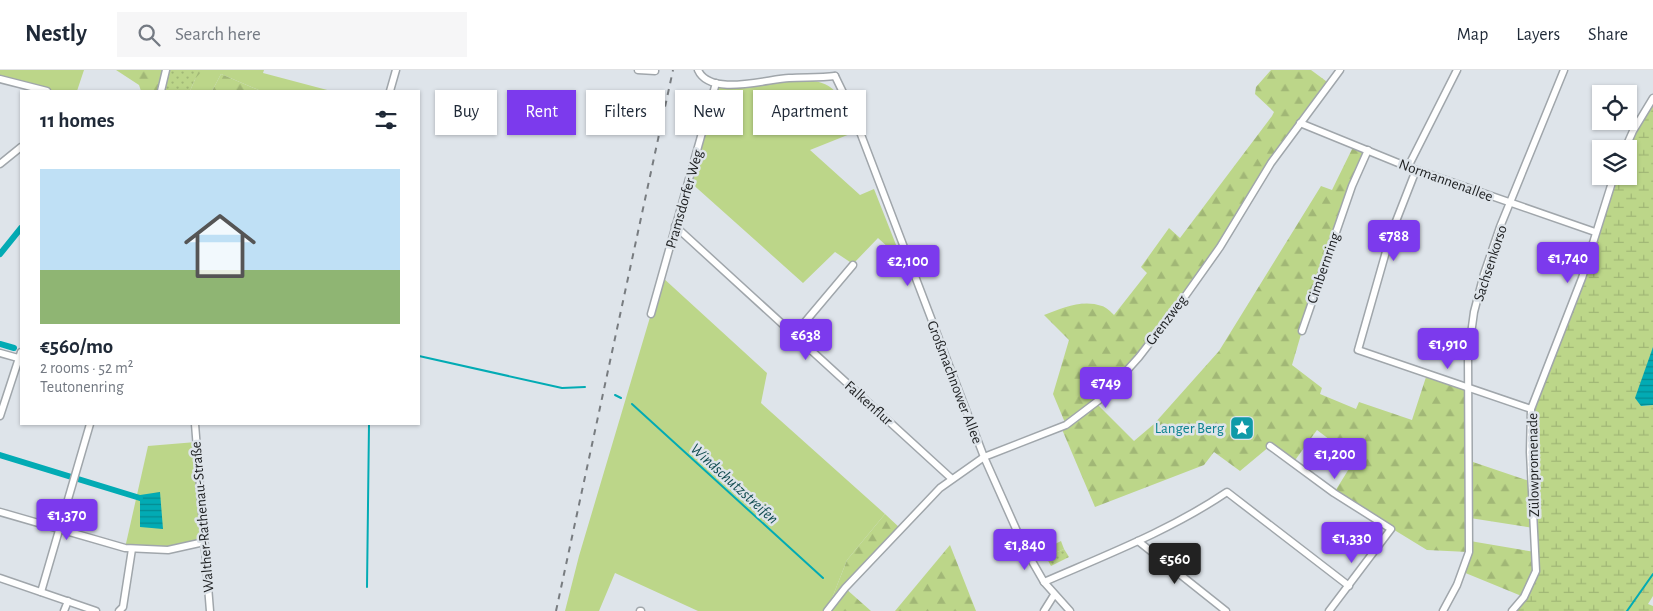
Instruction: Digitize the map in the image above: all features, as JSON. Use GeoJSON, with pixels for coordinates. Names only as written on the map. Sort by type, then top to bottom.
{"type":"FeatureCollection","features":[{"type":"Feature","properties":{"kind":"street"},"geometry":{"type":"LineString","coordinates":[[161,90],[166,70]]}},
{"type":"Feature","properties":{"kind":"street"},"geometry":{"type":"LineString","coordinates":[[390,90],[396,70]]}},
{"type":"Feature","properties":{"kind":"street"},"geometry":{"type":"LineString","coordinates":[[638,70],[650,71]]}},
{"type":"Feature","properties":{"kind":"street","name":"Grenzweg"},"geometry":{"type":"LineString","coordinates":[[827,611],[851,581],[940,488],[984,457],[1066,425],[1103,397],[1139,357],[1176,309],[1220,247],[1271,163],[1340,70]]}},
{"type":"Feature","properties":{"kind":"street"},"geometry":{"type":"LineString","coordinates":[[1408,168],[1457,70]]}},
{"type":"Feature","properties":{"kind":"street","name":"Sachsenkorso"},"geometry":{"type":"LineString","coordinates":[[1443,611],[1458,585],[1469,552],[1468,356],[1474,312],[1484,274],[1510,204],[1564,70]]}},
{"type":"Feature","properties":{"kind":"street"},"geometry":{"type":"LineString","coordinates":[[698,71],[716,83]]}},
{"type":"Feature","properties":{"kind":"street","name":"Großmachnower Allee"},"geometry":{"type":"LineString","coordinates":[[716,83],[757,85],[789,78],[835,73],[852,110],[984,457],[1025,549],[1044,582],[1070,611]]}},
{"type":"Feature","properties":{"kind":"street"},"geometry":{"type":"LineString","coordinates":[[0,79],[44,90]]}},
{"type":"Feature","properties":{"kind":"street","name":"Pramsdorfer Weg"},"geometry":{"type":"LineString","coordinates":[[651,314],[716,83]]}},
{"type":"Feature","properties":{"kind":"street"},"geometry":{"type":"LineString","coordinates":[[1629,140],[1653,98]]}},
{"type":"Feature","properties":{"kind":"street","name":"Normannenallee"},"geometry":{"type":"LineString","coordinates":[[1300,123],[1408,168],[1595,232]]}},
{"type":"Feature","properties":{"kind":"street"},"geometry":{"type":"LineString","coordinates":[[0,164],[20,148]]}},
{"type":"Feature","properties":{"kind":"street","name":"Cimbernring"},"geometry":{"type":"LineString","coordinates":[[1302,330],[1352,186],[1368,150]]}},
{"type":"Feature","properties":{"kind":"street"},"geometry":{"type":"LineString","coordinates":[[1416,170],[1391,234],[1358,350],[1531,408]]}},
{"type":"Feature","properties":{"kind":"street","name":"Zülowpromenade"},"geometry":{"type":"LineString","coordinates":[[1512,611],[1524,597],[1536,571],[1530,452],[1531,408],[1582,278],[1611,185]]}},
{"type":"Feature","properties":{"kind":"street","name":"Falkenflur"},"geometry":{"type":"LineString","coordinates":[[676,226],[952,479]]}},
{"type":"Feature","properties":{"kind":"street"},"geometry":{"type":"LineString","coordinates":[[794,335],[853,265]]}},
{"type":"Feature","properties":{"kind":"street"},"geometry":{"type":"LineString","coordinates":[[0,353],[20,355],[0,416]]}},
{"type":"Feature","properties":{"kind":"street"},"geometry":{"type":"LineString","coordinates":[[42,592],[90,425]]}},
{"type":"Feature","properties":{"kind":"street","name":"Walther-Rathenau-Straße"},"geometry":{"type":"LineString","coordinates":[[195,425],[210,611]]}},
{"type":"Feature","properties":{"kind":"street"},"geometry":{"type":"LineString","coordinates":[[1270,446],[1334,493],[1390,529],[1329,611]]}},
{"type":"Feature","properties":{"kind":"street"},"geometry":{"type":"LineString","coordinates":[[1044,582],[1138,541],[1203,508],[1227,492],[1349,586]]}},
{"type":"Feature","properties":{"kind":"street"},"geometry":{"type":"LineString","coordinates":[[0,512],[132,549],[168,550],[204,542]]}},
{"type":"Feature","properties":{"kind":"street"},"geometry":{"type":"LineString","coordinates":[[1138,541],[1226,611]]}},
{"type":"Feature","properties":{"kind":"street"},"geometry":{"type":"LineString","coordinates":[[119,611],[123,607],[132,549]]}},
{"type":"Feature","properties":{"kind":"street"},"geometry":{"type":"LineString","coordinates":[[0,578],[96,611]]}},
{"type":"Feature","properties":{"kind":"street"},"geometry":{"type":"LineString","coordinates":[[1044,611],[1054,595]]}},
{"type":"Feature","properties":{"kind":"street"},"geometry":{"type":"LineString","coordinates":[[64,611],[68,601]]}},
{"type":"Feature","properties":{"kind":"green space"},"geometry":{"type":"Polygon","coordinates":[[[0,70],[84,70],[77,90],[43,90],[0,79],[0,70]]]}},
{"type":"Feature","properties":{"kind":"green space"},"geometry":{"type":"Polygon","coordinates":[[[116,70],[203,70],[185,90],[141,90],[139,85],[116,70]]]}},
{"type":"Feature","properties":{"kind":"green space"},"geometry":{"type":"Polygon","coordinates":[[[170,70],[199,70],[190,90],[164,90],[170,70]]]}},
{"type":"Feature","properties":{"kind":"green space"},"geometry":{"type":"Polygon","coordinates":[[[199,70],[264,70],[263,73],[327,90],[259,90],[221,74],[213,90],[190,90],[199,70]]]}},
{"type":"Feature","properties":{"kind":"green space"},"geometry":{"type":"Polygon","coordinates":[[[1271,70],[1311,70],[1330,84],[1246,202],[1176,309],[1096,403],[1134,441],[1154,424],[1219,351],[1321,186],[1332,190],[1354,145],[1368,150],[1302,331],[1292,365],[1322,388],[1320,394],[1356,409],[1359,402],[1412,420],[1427,374],[1469,388],[1470,461],[1532,482],[1534,528],[1470,518],[1470,541],[1535,552],[1536,571],[1524,597],[1463,572],[1468,552],[1427,550],[1334,493],[1355,459],[1317,430],[1293,463],[1270,446],[1240,471],[1214,452],[1204,465],[1095,507],[1061,427],[1066,425],[1053,394],[1069,340],[1044,315],[1073,305],[1087,303],[1104,307],[1114,315],[1147,273],[1141,267],[1169,228],[1180,238],[1272,116],[1274,112],[1255,94],[1256,87],[1271,70]]]}},
{"type":"Feature","properties":{"kind":"green space"},"geometry":{"type":"Polygon","coordinates":[[[221,74],[259,90],[213,90],[221,74]]]}},
{"type":"Feature","properties":{"kind":"green space"},"geometry":{"type":"Polygon","coordinates":[[[807,80],[828,85],[834,90],[753,90],[753,135],[848,135],[810,150],[860,195],[874,189],[902,260],[878,238],[853,264],[835,252],[803,283],[689,181],[702,135],[743,135],[743,90],[714,90],[716,83],[807,80]]]}},
{"type":"Feature","properties":{"kind":"green space"},"geometry":{"type":"Polygon","coordinates":[[[1653,103],[1653,347],[1641,406],[1653,405],[1653,596],[1648,604],[1653,606],[1653,611],[1512,611],[1533,582],[1531,409],[1616,185],[1637,185],[1637,140],[1633,140],[1641,122],[1653,103]]]}},
{"type":"Feature","properties":{"kind":"green space"},"geometry":{"type":"Polygon","coordinates":[[[662,277],[767,373],[761,403],[885,514],[847,560],[827,611],[698,611],[615,573],[599,611],[565,611],[579,556],[662,277]]]}},
{"type":"Feature","properties":{"kind":"green space"},"geometry":{"type":"Polygon","coordinates":[[[196,442],[204,542],[168,550],[125,548],[148,446],[196,442]]]}},
{"type":"Feature","properties":{"kind":"green space"},"geometry":{"type":"Polygon","coordinates":[[[885,514],[901,529],[845,588],[871,611],[827,611],[847,560],[885,514]]]}},
{"type":"Feature","properties":{"kind":"green space"},"geometry":{"type":"Polygon","coordinates":[[[1061,541],[1064,549],[1046,557],[1043,550],[1061,541]]]}},
{"type":"Feature","properties":{"kind":"green space"},"geometry":{"type":"Polygon","coordinates":[[[950,545],[976,611],[895,611],[950,545]]]}},
{"type":"Feature","properties":{"kind":"green space"},"geometry":{"type":"Polygon","coordinates":[[[1064,549],[1069,557],[1051,566],[1046,557],[1064,549]]]}},
{"type":"Feature","properties":{"kind":"water"},"geometry":{"type":"Polygon","coordinates":[[[1653,347],[1653,405],[1641,406],[1635,398],[1653,347]]]}},
{"type":"Feature","properties":{"kind":"water"},"geometry":{"type":"Polygon","coordinates":[[[160,492],[163,529],[140,527],[140,495],[160,492]]]}},
{"type":"Feature","properties":{"kind":"waterway"},"geometry":{"type":"LineString","coordinates":[[0,254],[20,229]]}},
{"type":"Feature","properties":{"kind":"waterway"},"geometry":{"type":"LineString","coordinates":[[0,344],[14,348]]}},
{"type":"Feature","properties":{"kind":"waterway","name":"Windschutzstreifen"},"geometry":{"type":"LineString","coordinates":[[420,356],[562,388],[585,387]]}},
{"type":"Feature","properties":{"kind":"waterway","name":"Windschutzstreifen"},"geometry":{"type":"LineString","coordinates":[[615,395],[621,398]]}},
{"type":"Feature","properties":{"kind":"waterway","name":"Windschutzstreifen"},"geometry":{"type":"LineString","coordinates":[[632,404],[823,578]]}},
{"type":"Feature","properties":{"kind":"waterway"},"geometry":{"type":"LineString","coordinates":[[367,587],[369,425]]}},
{"type":"Feature","properties":{"kind":"waterway"},"geometry":{"type":"LineString","coordinates":[[0,455],[140,498]]}},
{"type":"Feature","properties":{"kind":"waterway"},"geometry":{"type":"LineString","coordinates":[[1627,611],[1653,574]]}},
{"type":"Feature","properties":{"kind":"railway"},"geometry":{"type":"LineString","coordinates":[[556,611],[673,70]]}},
{"type":"Feature","properties":{"kind":"place","name":"Langer Berg"},"geometry":{"type":"Point","coordinates":[1242,428]}}]}
